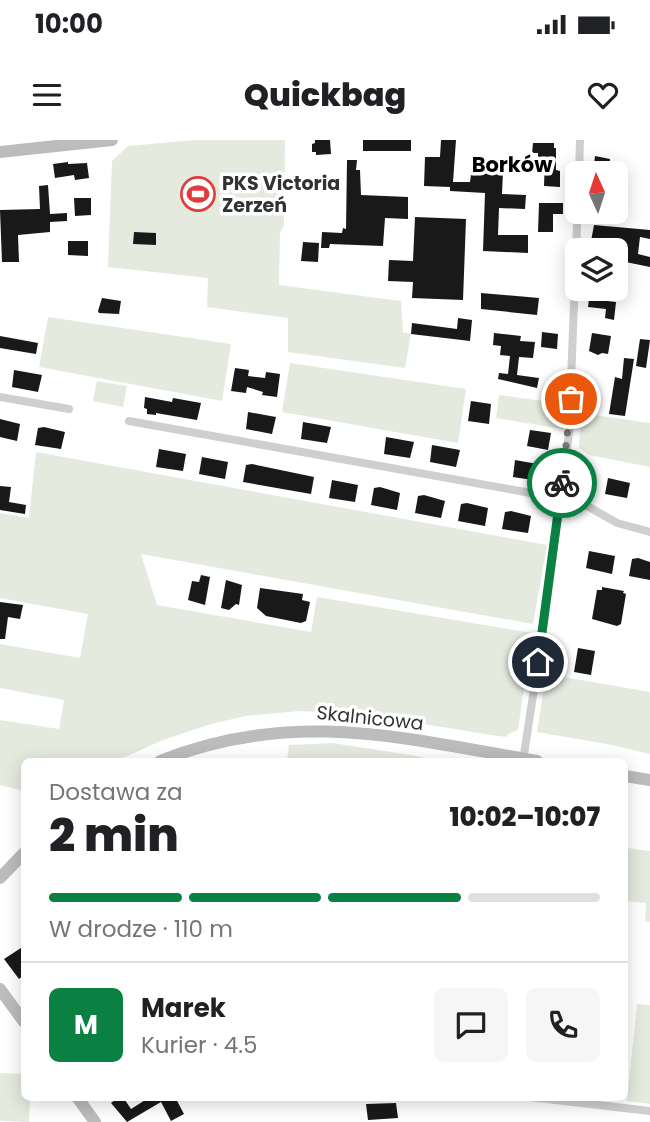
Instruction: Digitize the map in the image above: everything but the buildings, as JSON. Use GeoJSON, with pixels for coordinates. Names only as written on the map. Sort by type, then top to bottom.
{"type":"FeatureCollection","features":[{"type":"Feature","properties":{"kind":"street"},"geometry":{"type":"LineString","coordinates":[[0,152],[112,140]]}},
{"type":"Feature","properties":{"kind":"street"},"geometry":{"type":"LineString","coordinates":[[579,161],[580,140]]}},
{"type":"Feature","properties":{"kind":"street"},"geometry":{"type":"LineString","coordinates":[[523,758],[569,433],[577,224]]}},
{"type":"Feature","properties":{"kind":"street"},"geometry":{"type":"LineString","coordinates":[[0,397],[69,409]]}},
{"type":"Feature","properties":{"kind":"street"},"geometry":{"type":"LineString","coordinates":[[129,421],[542,495]]}},
{"type":"Feature","properties":{"kind":"street"},"geometry":{"type":"LineString","coordinates":[[582,503],[617,523],[650,532]]}},
{"type":"Feature","properties":{"kind":"street","name":"Skalnicowa"},"geometry":{"type":"LineString","coordinates":[[169,758],[239,738],[313,730],[372,734],[511,758]]}},
{"type":"Feature","properties":{"kind":"street"},"geometry":{"type":"LineString","coordinates":[[628,776],[650,780]]}},
{"type":"Feature","properties":{"kind":"street"},"geometry":{"type":"LineString","coordinates":[[0,878],[21,856]]}},
{"type":"Feature","properties":{"kind":"street"},"geometry":{"type":"LineString","coordinates":[[0,989],[21,1018]]}},
{"type":"Feature","properties":{"kind":"street"},"geometry":{"type":"LineString","coordinates":[[80,1101],[95,1122]]}},
{"type":"Feature","properties":{"kind":"street"},"geometry":{"type":"LineString","coordinates":[[564,1101],[650,1111]]}},
{"type":"Feature","properties":{"kind":"shaded area","name":"PKS Victoria Zerzeń"},"geometry":{"type":"Polygon","coordinates":[[[194,140],[285,140],[284,226],[280,232],[279,285],[401,301],[403,332],[411,334],[405,368],[288,352],[288,318],[207,307],[208,278],[108,267],[112,161],[128,146],[194,140]]]}},
{"type":"Feature","properties":{"kind":"shaded area"},"geometry":{"type":"Polygon","coordinates":[[[48,317],[231,344],[222,401],[39,367],[48,317]]]}},
{"type":"Feature","properties":{"kind":"shaded area"},"geometry":{"type":"Polygon","coordinates":[[[290,363],[466,389],[458,443],[282,412],[290,363]]]}},
{"type":"Feature","properties":{"kind":"shaded area"},"geometry":{"type":"Polygon","coordinates":[[[97,381],[127,386],[123,407],[93,401],[97,381]]]}},
{"type":"Feature","properties":{"kind":"shaded area"},"geometry":{"type":"Polygon","coordinates":[[[499,395],[566,404],[563,429],[496,418],[499,395]]]}},
{"type":"Feature","properties":{"kind":"shaded area"},"geometry":{"type":"Polygon","coordinates":[[[581,413],[650,423],[650,467],[589,455],[579,448],[581,413]]]}},
{"type":"Feature","properties":{"kind":"shaded area"},"geometry":{"type":"Polygon","coordinates":[[[36,452],[547,545],[533,624],[141,554],[157,605],[311,632],[317,597],[532,633],[518,730],[507,737],[369,715],[300,711],[246,716],[163,740],[123,758],[21,758],[21,790],[0,785],[0,720],[59,729],[64,700],[0,688],[0,644],[80,658],[88,614],[0,598],[0,513],[29,518],[36,452]]]}},
{"type":"Feature","properties":{"kind":"shaded area"},"geometry":{"type":"Polygon","coordinates":[[[546,674],[650,692],[650,754],[537,732],[546,674]]]}},
{"type":"Feature","properties":{"kind":"shaded area"},"geometry":{"type":"Polygon","coordinates":[[[333,743],[423,758],[287,758],[289,745],[333,743]]]}},
{"type":"Feature","properties":{"kind":"shaded area"},"geometry":{"type":"Polygon","coordinates":[[[628,848],[650,851],[650,922],[645,921],[646,903],[628,901],[628,848]]]}},
{"type":"Feature","properties":{"kind":"shaded area"},"geometry":{"type":"Polygon","coordinates":[[[637,1004],[650,1005],[650,1104],[627,1101],[637,1004]]]}},
{"type":"Feature","properties":{"kind":"shaded area"},"geometry":{"type":"Polygon","coordinates":[[[0,1073],[21,1074],[21,1101],[30,1101],[29,1122],[0,1121],[0,1073]]]}},
{"type":"Feature","properties":{"kind":"way so far"},"geometry":{"type":"LineString","coordinates":[[562,483],[571,399]]}},
{"type":"Feature","properties":{"kind":"place","name":"PKS Victoria Zerzeń"},"geometry":{"type":"Point","coordinates":[198,194]}},
{"type":"Feature","properties":{"kind":"district","name":"Borków"},"geometry":{"type":"Point","coordinates":[512,164]}},
{"type":"Feature","properties":{"kind":"route"},"geometry":{"type":"LineString","coordinates":[[538,662],[562,483]]}}]}
